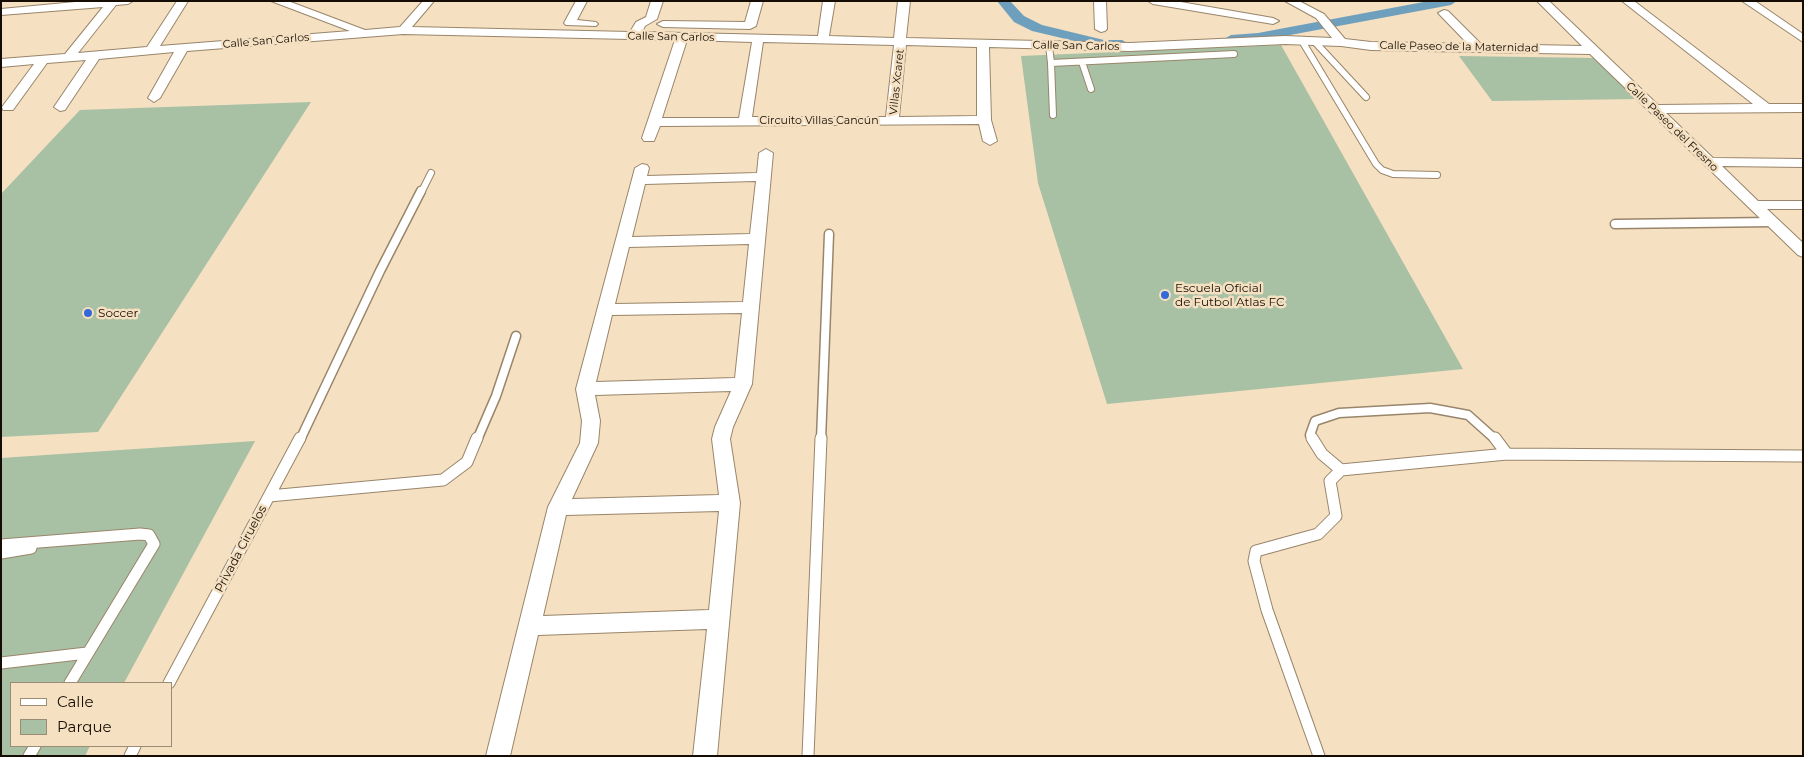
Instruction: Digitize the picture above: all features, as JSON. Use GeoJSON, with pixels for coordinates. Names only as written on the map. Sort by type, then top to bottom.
{"type":"FeatureCollection","features":[{"type":"Feature","properties":{"kind":"street"},"geometry":{"type":"LineString","coordinates":[[1,12],[128,1]]}},
{"type":"Feature","properties":{"kind":"street"},"geometry":{"type":"LineString","coordinates":[[151,51],[183,1]]}},
{"type":"Feature","properties":{"kind":"street"},"geometry":{"type":"LineString","coordinates":[[276,1],[366,33]]}},
{"type":"Feature","properties":{"kind":"street"},"geometry":{"type":"LineString","coordinates":[[402,30],[429,1]]}},
{"type":"Feature","properties":{"kind":"street"},"geometry":{"type":"LineString","coordinates":[[582,1],[570,23],[649,22],[750,26],[757,1]]}},
{"type":"Feature","properties":{"kind":"street"},"geometry":{"type":"LineString","coordinates":[[634,36],[649,22],[657,1]]}},
{"type":"Feature","properties":{"kind":"street"},"geometry":{"type":"LineString","coordinates":[[823,40],[829,1]]}},
{"type":"Feature","properties":{"kind":"street","name":"Villas Xcaret"},"geometry":{"type":"LineString","coordinates":[[892,121],[904,1]]}},
{"type":"Feature","properties":{"kind":"street"},"geometry":{"type":"LineString","coordinates":[[1100,1],[1101,29]]}},
{"type":"Feature","properties":{"kind":"street"},"geometry":{"type":"LineString","coordinates":[[1153,1],[1273,21]]}},
{"type":"Feature","properties":{"kind":"street","name":"Calle Paseo del Fresno"},"geometry":{"type":"LineString","coordinates":[[1542,1],[1803,252]]}},
{"type":"Feature","properties":{"kind":"street"},"geometry":{"type":"LineString","coordinates":[[1627,1],[1766,108]]}},
{"type":"Feature","properties":{"kind":"street"},"geometry":{"type":"LineString","coordinates":[[1747,1],[1803,39]]}},
{"type":"Feature","properties":{"kind":"street"},"geometry":{"type":"LineString","coordinates":[[69,58],[112,3]]}},
{"type":"Feature","properties":{"kind":"street"},"geometry":{"type":"LineString","coordinates":[[1294,4],[1322,14],[1332,32],[1341,42]]}},
{"type":"Feature","properties":{"kind":"street"},"geometry":{"type":"LineString","coordinates":[[1444,13],[1476,46]]}},
{"type":"Feature","properties":{"kind":"street"},"geometry":{"type":"LineString","coordinates":[[649,22],[651,36]]}},
{"type":"Feature","properties":{"kind":"street","name":"Calle San Carlos"},"geometry":{"type":"LineString","coordinates":[[1,63],[402,30],[651,36],[681,40],[756,42],[823,40],[1049,46],[1130,47],[1308,41],[1341,42]]}},
{"type":"Feature","properties":{"kind":"street"},"geometry":{"type":"LineString","coordinates":[[648,138],[681,40]]}},
{"type":"Feature","properties":{"kind":"street"},"geometry":{"type":"LineString","coordinates":[[745,121],[756,42]]}},
{"type":"Feature","properties":{"kind":"street","name":"Calle Paseo de la Maternidad"},"geometry":{"type":"LineString","coordinates":[[1341,42],[1371,46],[1476,46],[1591,50]]}},
{"type":"Feature","properties":{"kind":"street"},"geometry":{"type":"LineString","coordinates":[[984,44],[984,120],[990,141]]}},
{"type":"Feature","properties":{"kind":"street"},"geometry":{"type":"LineString","coordinates":[[154,98],[183,48]]}},
{"type":"Feature","properties":{"kind":"street"},"geometry":{"type":"LineString","coordinates":[[60,107],[96,55]]}},
{"type":"Feature","properties":{"kind":"street"},"geometry":{"type":"LineString","coordinates":[[8,107],[43,60]]}},
{"type":"Feature","properties":{"kind":"street"},"geometry":{"type":"LineString","coordinates":[[1654,109],[1803,108]]}},
{"type":"Feature","properties":{"kind":"street","name":"Circuito Villas Cancún"},"geometry":{"type":"LineString","coordinates":[[654,122],[984,120]]}},
{"type":"Feature","properties":{"kind":"street"},"geometry":{"type":"LineString","coordinates":[[705,756],[730,503],[721,439],[724,427],[744,384],[766,153]]}},
{"type":"Feature","properties":{"kind":"street"},"geometry":{"type":"LineString","coordinates":[[1709,162],[1803,163]]}},
{"type":"Feature","properties":{"kind":"street"},"geometry":{"type":"LineString","coordinates":[[498,756],[558,507],[589,443],[591,421],[585,390],[640,174],[764,177]]}},
{"type":"Feature","properties":{"kind":"street"},"geometry":{"type":"LineString","coordinates":[[1754,205],[1803,205]]}},
{"type":"Feature","properties":{"kind":"street"},"geometry":{"type":"LineString","coordinates":[[623,242],[758,239]]}},
{"type":"Feature","properties":{"kind":"street"},"geometry":{"type":"LineString","coordinates":[[605,310],[751,307]]}},
{"type":"Feature","properties":{"kind":"street"},"geometry":{"type":"LineString","coordinates":[[585,390],[744,384]]}},
{"type":"Feature","properties":{"kind":"street"},"geometry":{"type":"LineString","coordinates":[[558,507],[730,503]]}},
{"type":"Feature","properties":{"kind":"street"},"geometry":{"type":"LineString","coordinates":[[529,626],[719,619]]}},
{"type":"Feature","properties":{"kind":"lane"},"geometry":{"type":"LineString","coordinates":[[1308,41],[1366,97]]}},
{"type":"Feature","properties":{"kind":"lane"},"geometry":{"type":"LineString","coordinates":[[1308,41],[1376,164],[1382,170],[1393,174],[1437,175]]}},
{"type":"Feature","properties":{"kind":"lane"},"geometry":{"type":"LineString","coordinates":[[1049,46],[1053,115]]}},
{"type":"Feature","properties":{"kind":"lane"},"geometry":{"type":"LineString","coordinates":[[1051,63],[1234,54]]}},
{"type":"Feature","properties":{"kind":"lane"},"geometry":{"type":"LineString","coordinates":[[1082,62],[1091,89]]}},
{"type":"Feature","properties":{"kind":"lane"},"geometry":{"type":"LineString","coordinates":[[313,415],[380,272],[431,173]]}},
{"type":"Feature","properties":{"kind":"lane"},"geometry":{"type":"LineString","coordinates":[[1615,224],[1772,222]]}},
{"type":"Feature","properties":{"kind":"lane"},"geometry":{"type":"LineString","coordinates":[[808,756],[829,234]]}},
{"type":"Feature","properties":{"kind":"lane"},"geometry":{"type":"LineString","coordinates":[[269,496],[443,480],[467,462],[496,396],[516,336]]}},
{"type":"Feature","properties":{"kind":"lane"},"geometry":{"type":"LineString","coordinates":[[1341,470],[1322,454],[1310,435],[1315,421],[1339,413],[1430,408],[1468,415],[1490,434],[1507,454]]}},
{"type":"Feature","properties":{"kind":"lane","name":"Privada Ciruelos"},"geometry":{"type":"LineString","coordinates":[[170,682],[313,415]]}},
{"type":"Feature","properties":{"kind":"lane"},"geometry":{"type":"LineString","coordinates":[[1319,756],[1266,610],[1254,561],[1256,551],[1318,534],[1336,516],[1330,481],[1341,470],[1507,454],[1803,456]]}},
{"type":"Feature","properties":{"kind":"lane"},"geometry":{"type":"LineString","coordinates":[[1,545],[72,541],[140,534],[149,536],[154,544],[71,682]]}},
{"type":"Feature","properties":{"kind":"lane"},"geometry":{"type":"LineString","coordinates":[[1,553],[72,541]]}},
{"type":"Feature","properties":{"kind":"lane"},"geometry":{"type":"LineString","coordinates":[[1,663],[87,653]]}},
{"type":"Feature","properties":{"kind":"green space"},"geometry":{"type":"Polygon","coordinates":[[[1281,45],[1463,369],[1107,404],[1038,183],[1021,56],[1281,45]]]}},
{"type":"Feature","properties":{"kind":"green space"},"geometry":{"type":"Polygon","coordinates":[[[1459,56],[1596,58],[1639,99],[1492,101],[1459,56]]]}},
{"type":"Feature","properties":{"kind":"green space","name":"Soccer"},"geometry":{"type":"Polygon","coordinates":[[[311,102],[98,432],[1,437],[1,194],[80,110],[311,102]]]}},
{"type":"Feature","properties":{"kind":"green space"},"geometry":{"type":"Polygon","coordinates":[[[255,441],[125,682],[10,682],[10,747],[90,747],[85,756],[1,756],[1,458],[255,441]]]}},
{"type":"Feature","properties":{"kind":"waterway"},"geometry":{"type":"LineString","coordinates":[[1003,1],[1019,19],[1037,28],[1104,44],[1122,44]]}},
{"type":"Feature","properties":{"kind":"waterway"},"geometry":{"type":"LineString","coordinates":[[1231,39],[1258,37],[1451,1]]}},
{"type":"Feature","properties":{"kind":"place","name":"Escuela Oficial de Futbol Atlas FC"},"geometry":{"type":"Point","coordinates":[1165,295]}},
{"type":"Feature","properties":{"kind":"place","name":"Soccer"},"geometry":{"type":"Point","coordinates":[88,313]}}]}
